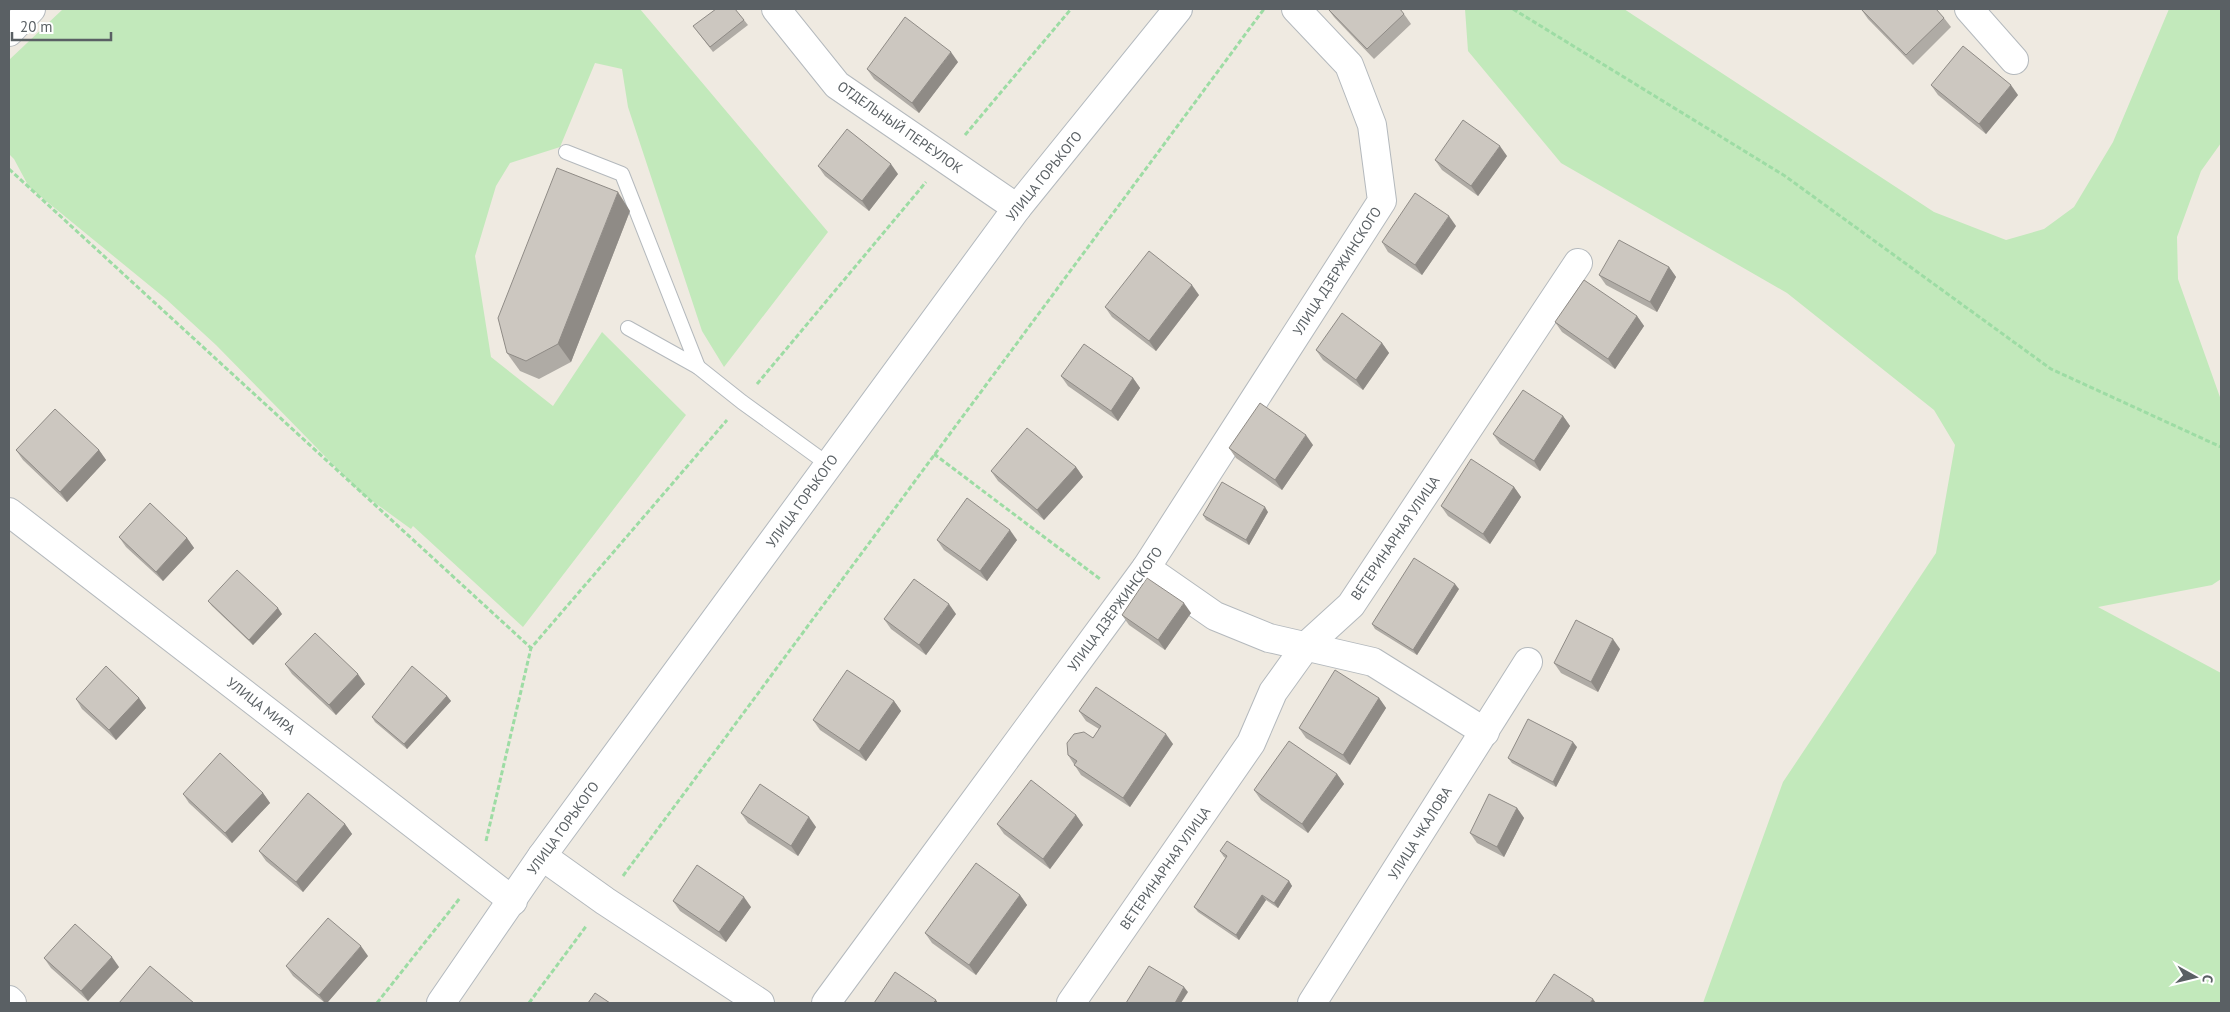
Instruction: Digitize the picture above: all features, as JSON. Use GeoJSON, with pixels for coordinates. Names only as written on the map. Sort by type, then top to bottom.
{"type":"FeatureCollection","features":[{"type":"Feature","properties":{"kind":"street"},"geometry":{"type":"LineString","coordinates":[[9,32],[32,9]]}},
{"type":"Feature","properties":{"kind":"street","name":"ОТДЕЛЬНЫЙ ПЕРЕУЛОК"},"geometry":{"type":"LineString","coordinates":[[776,9],[837,85],[944,160],[1017,208]]}},
{"type":"Feature","properties":{"kind":"street","name":"УЛИЦА ГОРЬКОГО"},"geometry":{"type":"LineString","coordinates":[[441,1003],[513,901],[542,856],[1017,208],[1178,9]]}},
{"type":"Feature","properties":{"kind":"street","name":"УЛИЦА ДЗЕРЖИНСКОГО"},"geometry":{"type":"LineString","coordinates":[[826,1003],[1146,568],[1382,201],[1372,125],[1349,64],[1296,9]]}},
{"type":"Feature","properties":{"kind":"street"},"geometry":{"type":"LineString","coordinates":[[1969,9],[2014,60]]}},
{"type":"Feature","properties":{"kind":"street","name":"ВЕТЕРИНАРНАЯ УЛИЦА"},"geometry":{"type":"LineString","coordinates":[[1071,1003],[1251,743],[1273,692],[1306,646],[1351,605],[1578,263]]}},
{"type":"Feature","properties":{"kind":"street","name":"УЛИЦА МИРА"},"geometry":{"type":"LineString","coordinates":[[9,512],[513,901]]}},
{"type":"Feature","properties":{"kind":"street"},"geometry":{"type":"LineString","coordinates":[[1146,568],[1215,616],[1269,638],[1373,662],[1484,732]]}},
{"type":"Feature","properties":{"kind":"street","name":"УЛИЦА ЧКАЛОВА"},"geometry":{"type":"LineString","coordinates":[[1312,1003],[1528,662]]}},
{"type":"Feature","properties":{"kind":"street"},"geometry":{"type":"LineString","coordinates":[[542,856],[760,1003]]}},
{"type":"Feature","properties":{"kind":"street"},"geometry":{"type":"LineString","coordinates":[[9,1000],[12,1003]]}},
{"type":"Feature","properties":{"kind":"lane"},"geometry":{"type":"LineString","coordinates":[[566,152],[622,174],[698,367]]}},
{"type":"Feature","properties":{"kind":"lane"},"geometry":{"type":"LineString","coordinates":[[628,328],[698,367],[742,402],[829,465]]}},
{"type":"Feature","properties":{"kind":"path"},"geometry":{"type":"LineString","coordinates":[[377,1003],[478,875],[531,648],[742,402],[1071,9]]}},
{"type":"Feature","properties":{"kind":"path"},"geometry":{"type":"LineString","coordinates":[[529,1003],[1264,9]]}},
{"type":"Feature","properties":{"kind":"path"},"geometry":{"type":"LineString","coordinates":[[1513,9],[1785,176],[2050,368],[2221,447]]}},
{"type":"Feature","properties":{"kind":"path"},"geometry":{"type":"LineString","coordinates":[[9,168],[531,648]]}},
{"type":"Feature","properties":{"kind":"path"},"geometry":{"type":"LineString","coordinates":[[934,454],[1124,598]]}},
{"type":"Feature","properties":{"kind":"green space"},"geometry":{"type":"Polygon","coordinates":[[[63,9],[640,9],[828,232],[724,367],[702,331],[628,107],[622,69],[595,63],[560,147],[510,163],[496,186],[475,256],[491,357],[553,406],[602,332],[686,415],[523,627],[413,526],[411,529],[360,492],[216,345],[166,299],[29,187],[14,159],[9,154],[9,60],[63,9]]]}},
{"type":"Feature","properties":{"kind":"green space"},"geometry":{"type":"Polygon","coordinates":[[[1465,9],[1624,9],[1934,212],[2006,240],[2044,229],[2074,207],[2113,142],[2169,9],[2221,9],[2221,143],[2201,171],[2177,237],[2178,279],[2221,400],[2221,579],[2212,585],[2098,607],[2221,673],[2221,1003],[1703,1003],[1783,782],[1936,553],[1955,445],[1934,410],[1787,293],[1561,163],[1468,51],[1465,9]]]}},
{"type":"Feature","properties":{"kind":"building"},"geometry":{"type":"Polygon","coordinates":[[[716,9],[735,9],[744,20],[710,47],[693,26],[716,9]]]}},
{"type":"Feature","properties":{"kind":"building"},"geometry":{"type":"Polygon","coordinates":[[[1328,9],[1400,9],[1404,14],[1367,49],[1328,9]]]}},
{"type":"Feature","properties":{"kind":"building"},"geometry":{"type":"Polygon","coordinates":[[[1861,9],[1936,9],[1944,18],[1906,55],[1861,9]]]}},
{"type":"Feature","properties":{"kind":"building"},"geometry":{"type":"Polygon","coordinates":[[[905,17],[951,52],[912,103],[867,69],[905,17]]]}},
{"type":"Feature","properties":{"kind":"building"},"geometry":{"type":"Polygon","coordinates":[[[1963,46],[2011,85],[1979,124],[1931,85],[1963,46]]]}},
{"type":"Feature","properties":{"kind":"building"},"geometry":{"type":"Polygon","coordinates":[[[1463,120],[1500,146],[1471,186],[1435,160],[1463,120]]]}},
{"type":"Feature","properties":{"kind":"building"},"geometry":{"type":"Polygon","coordinates":[[[847,129],[891,164],[862,201],[818,166],[847,129]]]}},
{"type":"Feature","properties":{"kind":"building"},"geometry":{"type":"Polygon","coordinates":[[[557,168],[618,192],[558,344],[526,361],[507,353],[498,318],[557,168]]]}},
{"type":"Feature","properties":{"kind":"building"},"geometry":{"type":"Polygon","coordinates":[[[1415,193],[1449,216],[1415,265],[1382,242],[1415,193]]]}},
{"type":"Feature","properties":{"kind":"building"},"geometry":{"type":"Polygon","coordinates":[[[1619,240],[1669,267],[1650,302],[1599,275],[1619,240]]]}},
{"type":"Feature","properties":{"kind":"building"},"geometry":{"type":"Polygon","coordinates":[[[1149,251],[1192,285],[1149,341],[1105,307],[1149,251]]]}},
{"type":"Feature","properties":{"kind":"building"},"geometry":{"type":"Polygon","coordinates":[[[1584,280],[1637,316],[1608,359],[1555,322],[1584,280]]]}},
{"type":"Feature","properties":{"kind":"building"},"geometry":{"type":"Polygon","coordinates":[[[1342,313],[1382,343],[1356,380],[1316,350],[1342,313]]]}},
{"type":"Feature","properties":{"kind":"building"},"geometry":{"type":"Polygon","coordinates":[[[1084,344],[1133,378],[1111,411],[1061,376],[1084,344]]]}},
{"type":"Feature","properties":{"kind":"building"},"geometry":{"type":"Polygon","coordinates":[[[1523,390],[1563,416],[1534,461],[1493,434],[1523,390]]]}},
{"type":"Feature","properties":{"kind":"building"},"geometry":{"type":"Polygon","coordinates":[[[1260,403],[1306,435],[1275,480],[1229,448],[1260,403]]]}},
{"type":"Feature","properties":{"kind":"building"},"geometry":{"type":"Polygon","coordinates":[[[55,409],[99,450],[60,492],[16,450],[55,409]]]}},
{"type":"Feature","properties":{"kind":"building"},"geometry":{"type":"Polygon","coordinates":[[[1027,428],[1076,467],[1037,510],[991,471],[1027,428]]]}},
{"type":"Feature","properties":{"kind":"building"},"geometry":{"type":"Polygon","coordinates":[[[1471,459],[1514,487],[1483,534],[1441,506],[1471,459]]]}},
{"type":"Feature","properties":{"kind":"building"},"geometry":{"type":"Polygon","coordinates":[[[1222,482],[1265,507],[1246,540],[1203,515],[1222,482]]]}},
{"type":"Feature","properties":{"kind":"building"},"geometry":{"type":"Polygon","coordinates":[[[967,498],[1010,530],[980,571],[937,540],[967,498]]]}},
{"type":"Feature","properties":{"kind":"building"},"geometry":{"type":"Polygon","coordinates":[[[150,503],[187,538],[156,572],[119,537],[150,503]]]}},
{"type":"Feature","properties":{"kind":"building"},"geometry":{"type":"Polygon","coordinates":[[[1414,558],[1455,584],[1413,650],[1372,624],[1414,558]]]}},
{"type":"Feature","properties":{"kind":"building"},"geometry":{"type":"Polygon","coordinates":[[[237,570],[278,608],[249,640],[208,601],[237,570]]]}},
{"type":"Feature","properties":{"kind":"building"},"geometry":{"type":"Polygon","coordinates":[[[1147,578],[1184,603],[1158,640],[1122,615],[1147,578]]]}},
{"type":"Feature","properties":{"kind":"building"},"geometry":{"type":"Polygon","coordinates":[[[914,579],[949,604],[919,645],[884,619],[914,579]]]}},
{"type":"Feature","properties":{"kind":"building"},"geometry":{"type":"Polygon","coordinates":[[[1576,620],[1613,639],[1591,682],[1554,663],[1576,620]]]}},
{"type":"Feature","properties":{"kind":"building"},"geometry":{"type":"Polygon","coordinates":[[[315,633],[358,674],[329,705],[285,664],[315,633]]]}},
{"type":"Feature","properties":{"kind":"building"},"geometry":{"type":"Polygon","coordinates":[[[106,666],[139,698],[109,730],[76,699],[106,666]]]}},
{"type":"Feature","properties":{"kind":"building"},"geometry":{"type":"Polygon","coordinates":[[[412,666],[447,696],[404,744],[372,717],[412,666]]]}},
{"type":"Feature","properties":{"kind":"building"},"geometry":{"type":"Polygon","coordinates":[[[847,670],[894,701],[859,751],[813,720],[847,670]]]}},
{"type":"Feature","properties":{"kind":"building"},"geometry":{"type":"Polygon","coordinates":[[[1335,670],[1379,698],[1343,755],[1299,728],[1335,670]]]}},
{"type":"Feature","properties":{"kind":"building"},"geometry":{"type":"Polygon","coordinates":[[[1096,687],[1166,734],[1123,798],[1074,765],[1077,761],[1068,755],[1067,743],[1074,734],[1084,732],[1093,738],[1101,726],[1079,711],[1096,687]]]}},
{"type":"Feature","properties":{"kind":"building"},"geometry":{"type":"Polygon","coordinates":[[[1528,719],[1573,742],[1553,782],[1508,758],[1528,719]]]}},
{"type":"Feature","properties":{"kind":"building"},"geometry":{"type":"Polygon","coordinates":[[[1289,741],[1337,774],[1302,824],[1254,790],[1289,741]]]}},
{"type":"Feature","properties":{"kind":"building"},"geometry":{"type":"Polygon","coordinates":[[[220,753],[263,793],[225,833],[183,794],[220,753]]]}},
{"type":"Feature","properties":{"kind":"building"},"geometry":{"type":"Polygon","coordinates":[[[1031,780],[1076,815],[1043,859],[997,824],[1031,780]]]}},
{"type":"Feature","properties":{"kind":"building"},"geometry":{"type":"Polygon","coordinates":[[[760,784],[809,817],[791,846],[741,813],[760,784]]]}},
{"type":"Feature","properties":{"kind":"building"},"geometry":{"type":"Polygon","coordinates":[[[308,793],[345,824],[296,882],[259,851],[308,793]]]}},
{"type":"Feature","properties":{"kind":"building"},"geometry":{"type":"Polygon","coordinates":[[[1489,794],[1517,808],[1497,847],[1470,833],[1489,794]]]}},
{"type":"Feature","properties":{"kind":"building"},"geometry":{"type":"Polygon","coordinates":[[[1227,841],[1289,881],[1274,903],[1262,895],[1236,935],[1194,907],[1227,856],[1220,851],[1227,841]]]}},
{"type":"Feature","properties":{"kind":"building"},"geometry":{"type":"Polygon","coordinates":[[[976,863],[1020,895],[969,965],[925,933],[976,863]]]}},
{"type":"Feature","properties":{"kind":"building"},"geometry":{"type":"Polygon","coordinates":[[[697,865],[744,897],[719,932],[673,901],[697,865]]]}},
{"type":"Feature","properties":{"kind":"building"},"geometry":{"type":"Polygon","coordinates":[[[328,918],[361,946],[319,995],[286,966],[328,918]]]}},
{"type":"Feature","properties":{"kind":"building"},"geometry":{"type":"Polygon","coordinates":[[[75,924],[112,957],[81,991],[44,958],[75,924]]]}},
{"type":"Feature","properties":{"kind":"building"},"geometry":{"type":"Polygon","coordinates":[[[150,966],[194,1003],[119,1003],[150,966]]]}},
{"type":"Feature","properties":{"kind":"building"},"geometry":{"type":"Polygon","coordinates":[[[1149,966],[1184,987],[1175,1003],[1126,1003],[1149,966]]]}},
{"type":"Feature","properties":{"kind":"building"},"geometry":{"type":"Polygon","coordinates":[[[895,972],[936,1000],[933,1003],[874,1003],[895,972]]]}},
{"type":"Feature","properties":{"kind":"building"},"geometry":{"type":"Polygon","coordinates":[[[1554,974],[1593,999],[1590,1003],[1535,1003],[1554,974]]]}},
{"type":"Feature","properties":{"kind":"building"},"geometry":{"type":"Polygon","coordinates":[[[595,993],[610,1003],[588,1003],[595,993]]]}}]}
